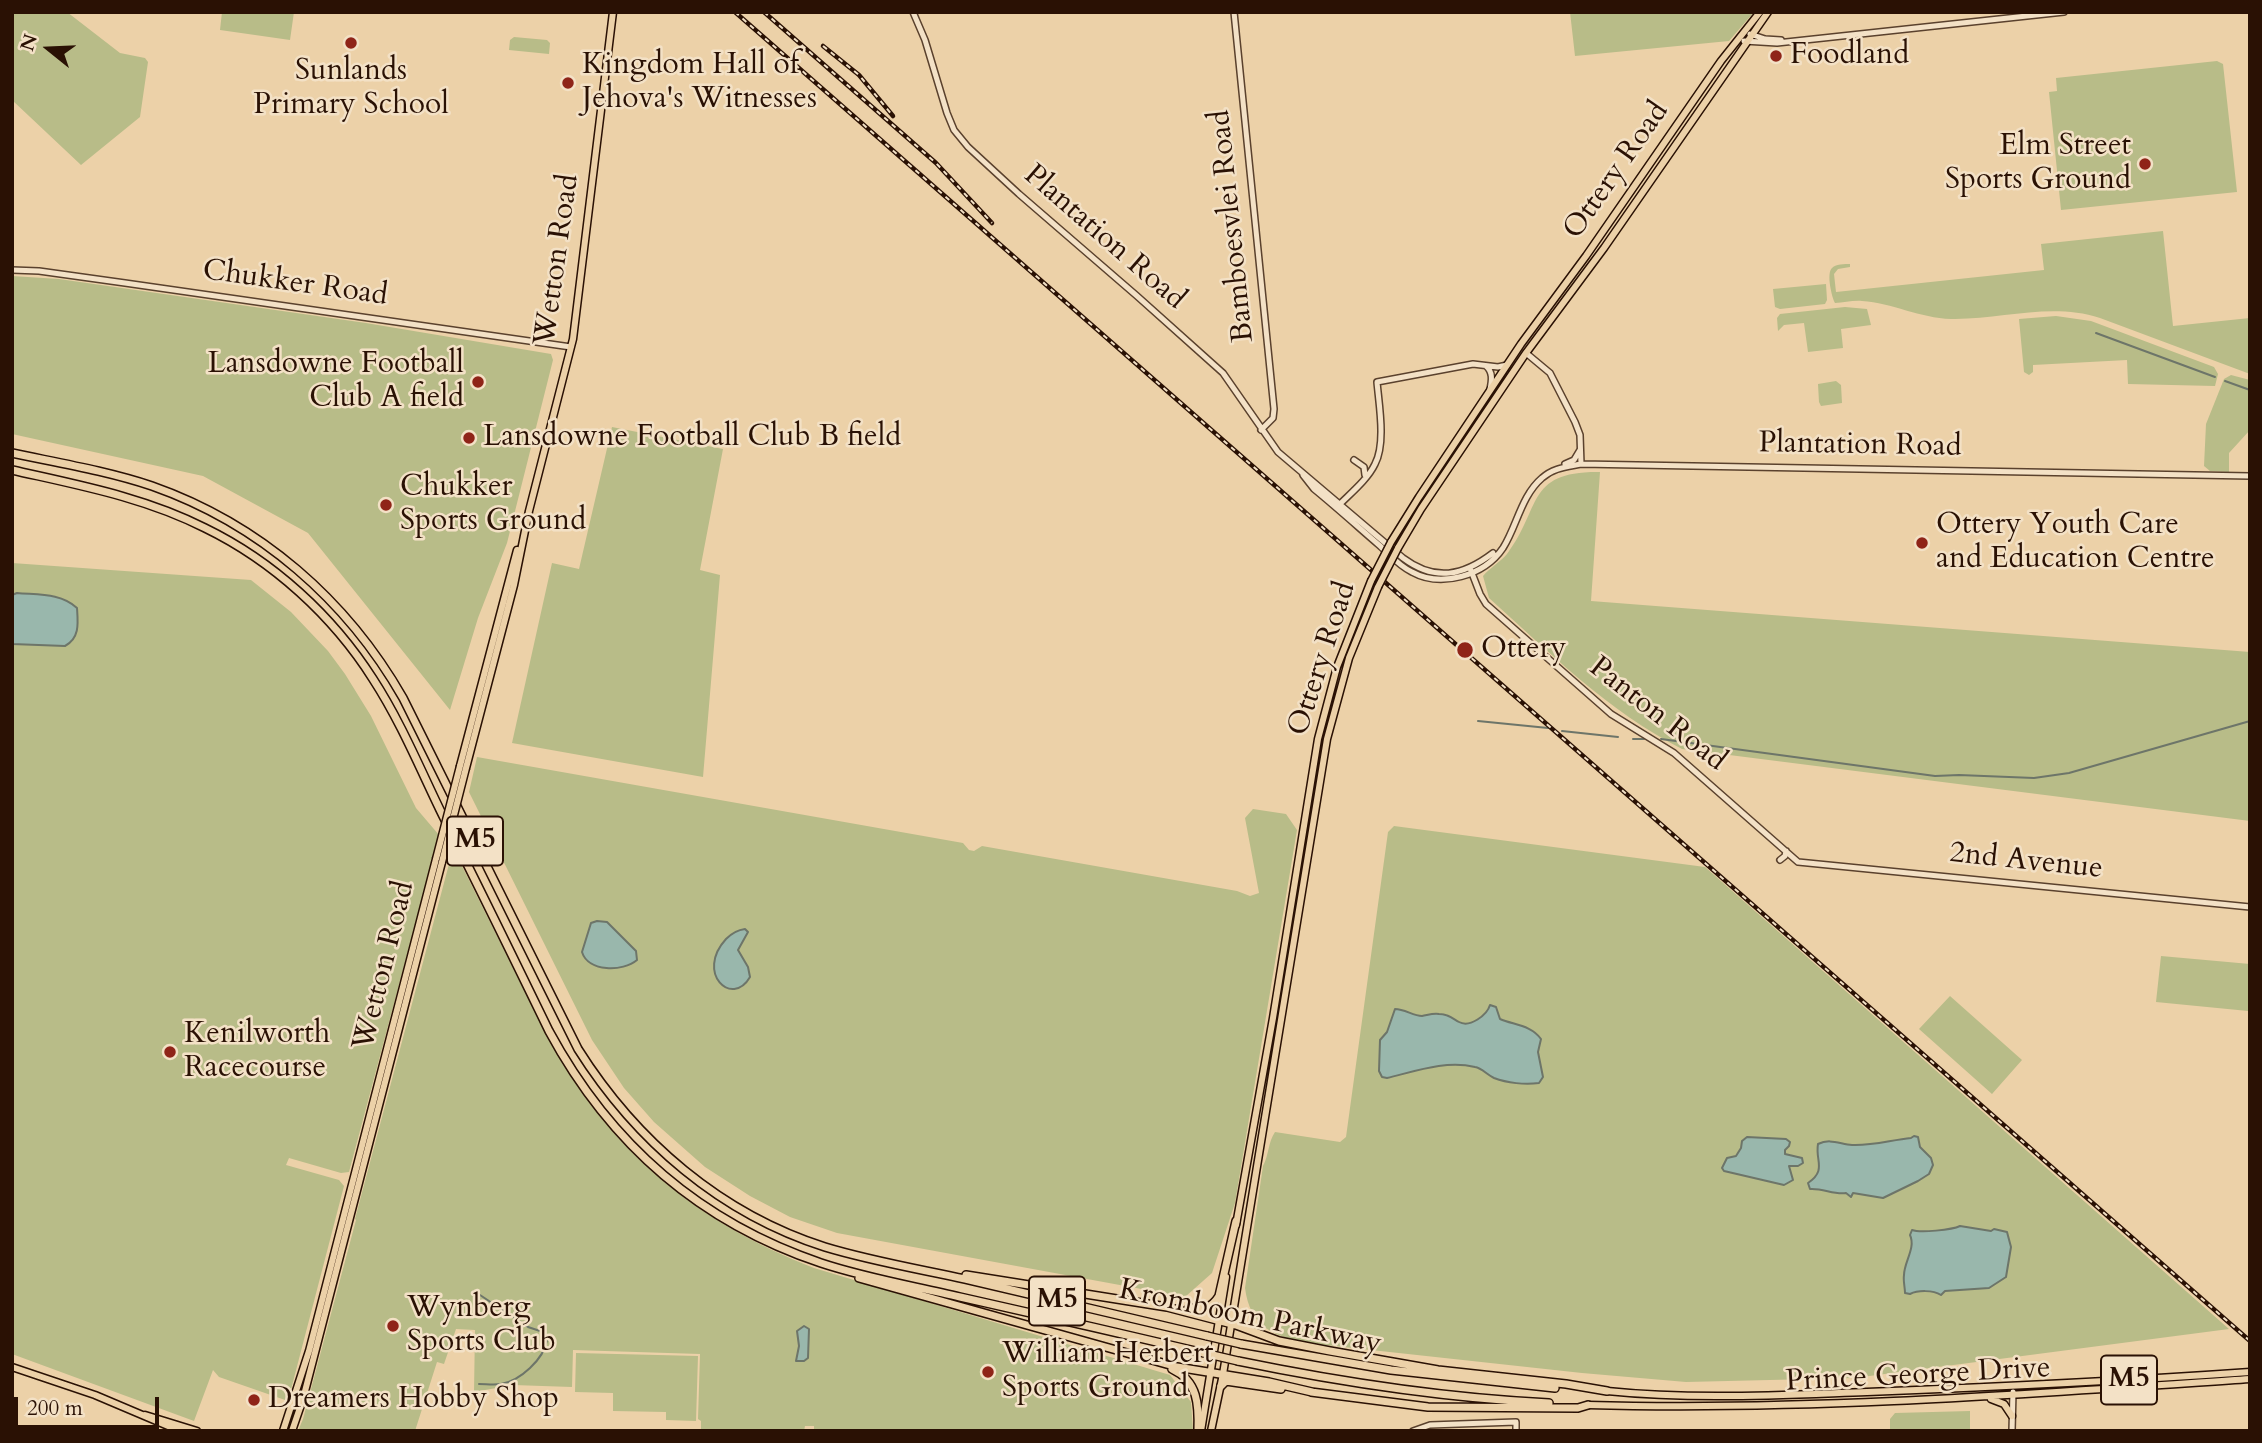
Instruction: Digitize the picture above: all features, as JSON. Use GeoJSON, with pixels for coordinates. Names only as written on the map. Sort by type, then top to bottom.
{"type":"FeatureCollection","features":[{"type":"Feature","properties":{"kind":"highway","name":"Kromboom Parkway"},"geometry":{"type":"LineString","coordinates":[[12,453],[134,481],[187,500],[250,534],[286,559],[317,586],[357,629],[388,672],[578,1049],[600,1082],[630,1119],[683,1170],[754,1217],[825,1247],[1241,1344],[1409,1373],[1607,1391]]}},
{"type":"Feature","properties":{"kind":"highway","name":"Kromboom Parkway"},"geometry":{"type":"LineString","coordinates":[[12,470],[146,502],[178,515],[239,547],[274,571],[328,622],[373,679],[402,732],[549,1031],[574,1075],[601,1112],[631,1145],[658,1171],[704,1207],[768,1243],[844,1269],[1238,1361],[1407,1390],[1509,1401],[1588,1405]]}},
{"type":"Feature","properties":{"kind":"highway"},"geometry":{"type":"LineString","coordinates":[[906,1266],[1167,1307],[1202,1309],[1216,1303],[1219,1296],[1236,1221]]}},
{"type":"Feature","properties":{"kind":"highway"},"geometry":{"type":"LineString","coordinates":[[844,1269],[860,1278],[1154,1362],[1312,1392]]}},
{"type":"Feature","properties":{"kind":"highway"},"geometry":{"type":"LineString","coordinates":[[1167,1307],[1231,1323],[1279,1340],[1342,1353],[1438,1370],[1607,1391]]}},
{"type":"Feature","properties":{"kind":"highway"},"geometry":{"type":"LineString","coordinates":[[1154,1362],[1180,1373],[1191,1384],[1197,1399],[1200,1431]]}},
{"type":"Feature","properties":{"kind":"highway"},"geometry":{"type":"LineString","coordinates":[[1221,1386],[1226,1381],[1428,1407],[1578,1408],[1588,1405]]}},
{"type":"Feature","properties":{"kind":"main road","name":"Wetton Road"},"geometry":{"type":"LineString","coordinates":[[292,1431],[306,1387],[463,767],[514,584],[529,512],[571,346],[613,12]]}},
{"type":"Feature","properties":{"kind":"main road","name":"Ottery Road"},"geometry":{"type":"LineString","coordinates":[[1211,1431],[1221,1386],[1330,726],[1349,657],[1378,587],[1421,509],[1526,353],[1610,240],[1746,42],[1748,32],[1760,12]]}},
{"type":"Feature","properties":{"kind":"main road","name":"Ottery Road"},"geometry":{"type":"LineString","coordinates":[[1200,1431],[1275,1005],[1320,728],[1339,660],[1371,581],[1419,497],[1507,365],[1739,37],[1769,12]]}},
{"type":"Feature","properties":{"kind":"main road","name":"Wetton Road"},"geometry":{"type":"LineString","coordinates":[[283,1431],[303,1373],[439,861]]}},
{"type":"Feature","properties":{"kind":"main road"},"geometry":{"type":"LineString","coordinates":[[12,1367],[94,1395],[180,1431]]}},
{"type":"Feature","properties":{"kind":"main road","name":"Prince George Drive"},"geometry":{"type":"LineString","coordinates":[[1607,1391],[1658,1396],[1717,1397],[2013,1387],[2249,1375]]}},
{"type":"Feature","properties":{"kind":"main road","name":"Prince George Drive"},"geometry":{"type":"LineString","coordinates":[[1588,1405],[1717,1407],[1955,1398],[2249,1375]]}},
{"type":"Feature","properties":{"kind":"main road"},"geometry":{"type":"LineString","coordinates":[[1955,1398],[1997,1400],[2007,1406],[2012,1416]]}},
{"type":"Feature","properties":{"kind":"main road"},"geometry":{"type":"LineString","coordinates":[[143,1415],[197,1431]]}},
{"type":"Feature","properties":{"kind":"street","name":"Plantation Road"},"geometry":{"type":"LineString","coordinates":[[913,12],[925,40],[943,105],[954,130],[964,142],[1019,194],[1223,373],[1261,430],[1314,489],[1339,506],[1401,565],[1415,574],[1446,579],[1484,565],[1500,551],[1532,489],[1543,477],[1559,468],[1581,464],[2250,476]]}},
{"type":"Feature","properties":{"kind":"street","name":"Bamboesvlei Road"},"geometry":{"type":"LineString","coordinates":[[1234,12],[1274,409],[1273,417],[1261,430]]}},
{"type":"Feature","properties":{"kind":"street"},"geometry":{"type":"LineString","coordinates":[[1739,37],[1746,42],[1773,44],[2064,12]]}},
{"type":"Feature","properties":{"kind":"street"},"geometry":{"type":"LineString","coordinates":[[1748,32],[1765,38],[1792,41]]}},
{"type":"Feature","properties":{"kind":"street","name":"Chukker Road"},"geometry":{"type":"LineString","coordinates":[[12,271],[39,271],[114,281],[571,346]]}},
{"type":"Feature","properties":{"kind":"street"},"geometry":{"type":"LineString","coordinates":[[1526,353],[1550,373],[1575,422],[1581,464]]}},
{"type":"Feature","properties":{"kind":"street"},"geometry":{"type":"LineString","coordinates":[[1339,506],[1375,464],[1379,448],[1380,416],[1377,382],[1473,364],[1498,368],[1507,365]]}},
{"type":"Feature","properties":{"kind":"street"},"geometry":{"type":"LineString","coordinates":[[1483,364],[1491,372],[1490,391]]}},
{"type":"Feature","properties":{"kind":"street"},"geometry":{"type":"LineString","coordinates":[[1559,468],[1574,460],[1580,447]]}},
{"type":"Feature","properties":{"kind":"street"},"geometry":{"type":"LineString","coordinates":[[1354,460],[1365,468],[1364,478]]}},
{"type":"Feature","properties":{"kind":"street","name":"Plantation Road"},"geometry":{"type":"LineString","coordinates":[[1470,570],[1493,554],[1507,538]]}},
{"type":"Feature","properties":{"kind":"street"},"geometry":{"type":"LineString","coordinates":[[1476,585],[1477,575],[1484,565]]}},
{"type":"Feature","properties":{"kind":"street","name":"Panton Road"},"geometry":{"type":"LineString","coordinates":[[1470,570],[1486,604],[1611,714],[1674,753],[1798,862]]}},
{"type":"Feature","properties":{"kind":"street"},"geometry":{"type":"LineString","coordinates":[[1780,860],[1786,851]]}},
{"type":"Feature","properties":{"kind":"street","name":"2nd Avenue"},"geometry":{"type":"LineString","coordinates":[[1798,862],[2250,907]]}},
{"type":"Feature","properties":{"kind":"street"},"geometry":{"type":"LineString","coordinates":[[2012,1431],[2013,1387]]}},
{"type":"Feature","properties":{"kind":"street"},"geometry":{"type":"LineString","coordinates":[[1413,1431],[1516,1422],[1516,1431]]}},
{"type":"Feature","properties":{"kind":"green space"},"geometry":{"type":"Polygon","coordinates":[[[12,12],[67,12],[120,53],[145,58],[148,62],[140,117],[81,165],[12,100],[12,12]]]}},
{"type":"Feature","properties":{"kind":"green space"},"geometry":{"type":"Polygon","coordinates":[[[222,12],[294,12],[290,40],[220,30],[222,12]]]}},
{"type":"Feature","properties":{"kind":"green space"},"geometry":{"type":"Polygon","coordinates":[[[1570,12],[1754,12],[1729,41],[1575,56],[1570,12]]]}},
{"type":"Feature","properties":{"kind":"green space"},"geometry":{"type":"Polygon","coordinates":[[[514,37],[547,40],[550,43],[549,54],[509,50],[510,40],[514,37]]]}},
{"type":"Feature","properties":{"kind":"green space","name":"Elm Street Sports Ground"},"geometry":{"type":"Polygon","coordinates":[[[2217,61],[2223,64],[2237,192],[2061,210],[2049,92],[2057,91],[2056,78],[2217,61]]]}},
{"type":"Feature","properties":{"kind":"green space"},"geometry":{"type":"Polygon","coordinates":[[[2163,231],[2173,326],[2250,318],[2250,374],[2081,313],[2044,312],[1970,319],[1940,318],[1873,302],[1835,303],[1830,286],[1830,271],[1843,264],[1850,264],[1850,267],[1838,269],[1834,274],[1836,292],[2044,270],[2041,244],[2163,231]]]}},
{"type":"Feature","properties":{"kind":"green space","name":"Chukker Sports Ground"},"geometry":{"type":"Polygon","coordinates":[[[12,276],[59,279],[366,323],[551,354],[553,360],[507,543],[478,618],[450,710],[308,533],[203,476],[12,434],[12,276]]]}},
{"type":"Feature","properties":{"kind":"green space"},"geometry":{"type":"Polygon","coordinates":[[[1826,284],[1825,304],[1780,309],[1775,307],[1773,289],[1826,284]]]}},
{"type":"Feature","properties":{"kind":"green space"},"geometry":{"type":"Polygon","coordinates":[[[1845,307],[1867,309],[1871,325],[1841,329],[1843,348],[1808,352],[1804,323],[1784,325],[1778,331],[1777,318],[1780,314],[1845,307]]]}},
{"type":"Feature","properties":{"kind":"green space"},"geometry":{"type":"Polygon","coordinates":[[[2056,316],[2091,321],[2214,367],[2218,374],[2215,386],[2128,384],[2127,360],[2033,365],[2033,372],[2029,375],[2024,372],[2019,319],[2056,316]]]}},
{"type":"Feature","properties":{"kind":"green space"},"geometry":{"type":"Polygon","coordinates":[[[2231,375],[2250,380],[2250,430],[2229,453],[2229,472],[2210,471],[2204,466],[2206,424],[2224,379],[2231,375]]]}},
{"type":"Feature","properties":{"kind":"green space"},"geometry":{"type":"Polygon","coordinates":[[[1836,381],[1841,385],[1842,403],[1821,406],[1818,384],[1836,381]]]}},
{"type":"Feature","properties":{"kind":"green space"},"geometry":{"type":"Polygon","coordinates":[[[612,427],[723,449],[700,570],[720,575],[703,777],[512,743],[552,563],[579,569],[612,427]]]}},
{"type":"Feature","properties":{"kind":"green space"},"geometry":{"type":"Polygon","coordinates":[[[1600,472],[1591,601],[2250,652],[2250,821],[1682,749],[1655,734],[1605,699],[1557,660],[1489,598],[1483,576],[1507,554],[1547,485],[1576,473],[1600,472]]]}},
{"type":"Feature","properties":{"kind":"green space","name":"Kenilworth Racecourse"},"geometry":{"type":"Polygon","coordinates":[[[12,563],[251,580],[291,612],[328,651],[345,674],[371,716],[416,808],[439,835],[349,1172],[341,1173],[289,1158],[286,1165],[339,1180],[344,1186],[288,1401],[219,1377],[213,1370],[194,1421],[12,1354],[12,563]]]}},
{"type":"Feature","properties":{"kind":"green space"},"geometry":{"type":"Polygon","coordinates":[[[477,757],[963,843],[969,850],[974,851],[982,846],[1237,891],[1250,896],[1259,893],[1245,818],[1253,809],[1286,814],[1297,830],[1235,1203],[1212,1273],[1185,1297],[837,1233],[790,1217],[750,1196],[705,1167],[654,1122],[624,1088],[592,1040],[469,792],[477,757]]]}},
{"type":"Feature","properties":{"kind":"green space"},"geometry":{"type":"Polygon","coordinates":[[[1394,826],[1705,867],[2229,1329],[1854,1378],[1686,1382],[1307,1343],[1273,1333],[1252,1312],[1245,1288],[1263,1166],[1275,1132],[1340,1142],[1346,1137],[1388,832],[1394,826]]]}},
{"type":"Feature","properties":{"kind":"green space"},"geometry":{"type":"Polygon","coordinates":[[[449,864],[461,864],[548,1038],[572,1078],[628,1148],[694,1205],[771,1250],[814,1268],[1170,1375],[1191,1402],[1193,1431],[814,1431],[814,1426],[805,1426],[804,1431],[701,1431],[701,1421],[698,1419],[700,1354],[573,1350],[572,1387],[513,1385],[474,1392],[475,1330],[456,1329],[444,1364],[437,1362],[415,1431],[298,1431],[449,864]]]}},
{"type":"Feature","properties":{"kind":"green space"},"geometry":{"type":"Polygon","coordinates":[[[2161,956],[2250,964],[2248,1011],[2156,1002],[2161,956]]]}},
{"type":"Feature","properties":{"kind":"green space"},"geometry":{"type":"Polygon","coordinates":[[[1950,996],[2022,1060],[1992,1094],[1919,1029],[1950,996]]]}},
{"type":"Feature","properties":{"kind":"green space"},"geometry":{"type":"Polygon","coordinates":[[[576,1353],[698,1356],[696,1421],[666,1420],[666,1412],[613,1411],[613,1393],[575,1392],[576,1353]]]}},
{"type":"Feature","properties":{"kind":"green space"},"geometry":{"type":"Polygon","coordinates":[[[1970,1411],[1970,1431],[1890,1431],[1890,1419],[1895,1413],[1970,1411]]]}},
{"type":"Feature","properties":{"kind":"shaded area"},"geometry":{"type":"Polygon","coordinates":[[[17,593],[57,597],[77,608],[77,630],[70,643],[65,646],[12,644],[12,595],[17,593]]]}},
{"type":"Feature","properties":{"kind":"shaded area"},"geometry":{"type":"Polygon","coordinates":[[[607,922],[636,951],[637,960],[623,967],[606,968],[586,959],[582,952],[591,923],[607,922]]]}},
{"type":"Feature","properties":{"kind":"shaded area"},"geometry":{"type":"Polygon","coordinates":[[[745,929],[748,932],[738,950],[748,967],[750,977],[743,986],[726,988],[715,974],[717,952],[730,935],[745,929]]]}},
{"type":"Feature","properties":{"kind":"shaded area"},"geometry":{"type":"Polygon","coordinates":[[[1490,1005],[1496,1007],[1500,1019],[1527,1028],[1541,1039],[1538,1052],[1543,1077],[1539,1083],[1505,1081],[1478,1068],[1464,1065],[1442,1066],[1382,1077],[1379,1071],[1380,1040],[1387,1032],[1395,1009],[1419,1016],[1445,1015],[1468,1023],[1482,1016],[1490,1005]]]}},
{"type":"Feature","properties":{"kind":"shaded area"},"geometry":{"type":"Polygon","coordinates":[[[1747,1137],[1786,1139],[1790,1142],[1785,1154],[1802,1158],[1803,1163],[1789,1166],[1793,1180],[1784,1185],[1724,1171],[1722,1168],[1727,1158],[1736,1156],[1742,1141],[1747,1137]]]}},
{"type":"Feature","properties":{"kind":"shaded area"},"geometry":{"type":"Polygon","coordinates":[[[1918,1137],[1920,1147],[1931,1158],[1933,1165],[1929,1174],[1918,1181],[1883,1198],[1853,1193],[1851,1197],[1846,1193],[1810,1189],[1808,1183],[1819,1169],[1818,1144],[1831,1141],[1867,1145],[1918,1137]]]}},
{"type":"Feature","properties":{"kind":"shaded area"},"geometry":{"type":"Polygon","coordinates":[[[1960,1226],[2007,1232],[2011,1247],[2006,1277],[1989,1288],[1945,1291],[1941,1295],[1926,1291],[1905,1293],[1905,1270],[1911,1250],[1912,1230],[1936,1231],[1960,1226]]]}},
{"type":"Feature","properties":{"kind":"shaded area"},"geometry":{"type":"Polygon","coordinates":[[[804,1326],[809,1329],[808,1358],[796,1361],[799,1346],[797,1331],[804,1326]]]}},
{"type":"Feature","properties":{"kind":"waterway"},"geometry":{"type":"LineString","coordinates":[[2096,333],[2215,377]]}},
{"type":"Feature","properties":{"kind":"waterway"},"geometry":{"type":"LineString","coordinates":[[2225,381],[2250,390]]}},
{"type":"Feature","properties":{"kind":"waterway"},"geometry":{"type":"LineString","coordinates":[[1478,721],[1548,728]]}},
{"type":"Feature","properties":{"kind":"waterway"},"geometry":{"type":"LineString","coordinates":[[1661,739],[1935,776],[2034,778],[2069,773],[2250,721]]}},
{"type":"Feature","properties":{"kind":"waterway"},"geometry":{"type":"LineString","coordinates":[[1562,731],[1618,737]]}},
{"type":"Feature","properties":{"kind":"waterway"},"geometry":{"type":"LineString","coordinates":[[1633,739],[1644,739]]}},
{"type":"Feature","properties":{"kind":"waterway"},"geometry":{"type":"LineString","coordinates":[[474,1291],[528,1327],[540,1331],[547,1340],[536,1361],[516,1379],[501,1384],[479,1384]]}},
{"type":"Feature","properties":{"kind":"railway"},"geometry":{"type":"LineString","coordinates":[[735,12],[2250,1341]]}},
{"type":"Feature","properties":{"kind":"railway"},"geometry":{"type":"LineString","coordinates":[[764,12],[936,163],[992,223]]}},
{"type":"Feature","properties":{"kind":"railway"},"geometry":{"type":"LineString","coordinates":[[823,46],[859,75],[893,116]]}},
{"type":"Feature","properties":{"kind":"place","name":"Sunlands Primary School"},"geometry":{"type":"Point","coordinates":[351,43]}},
{"type":"Feature","properties":{"kind":"place","name":"Foodland"},"geometry":{"type":"Point","coordinates":[1776,56]}},
{"type":"Feature","properties":{"kind":"place","name":"Kingdom Hall of Jehova's Witnesses"},"geometry":{"type":"Point","coordinates":[568,83]}},
{"type":"Feature","properties":{"kind":"place","name":"Elm Street Sports Ground"},"geometry":{"type":"Point","coordinates":[2145,164]}},
{"type":"Feature","properties":{"kind":"place","name":"Lansdowne Football Club A field"},"geometry":{"type":"Point","coordinates":[478,382]}},
{"type":"Feature","properties":{"kind":"place","name":"Lansdowne Football Club B field"},"geometry":{"type":"Point","coordinates":[469,438]}},
{"type":"Feature","properties":{"kind":"place","name":"Chukker Sports Ground"},"geometry":{"type":"Point","coordinates":[386,505]}},
{"type":"Feature","properties":{"kind":"place","name":"Ottery Youth Care and Education Centre"},"geometry":{"type":"Point","coordinates":[1922,543]}},
{"type":"Feature","properties":{"kind":"place","name":"Ottery"},"geometry":{"type":"Point","coordinates":[1465,650]}},
{"type":"Feature","properties":{"kind":"place","name":"Kenilworth Racecourse"},"geometry":{"type":"Point","coordinates":[170,1052]}},
{"type":"Feature","properties":{"kind":"place","name":"Wynberg Sports Club"},"geometry":{"type":"Point","coordinates":[393,1326]}},
{"type":"Feature","properties":{"kind":"place","name":"William Herbert Sports Ground"},"geometry":{"type":"Point","coordinates":[988,1372]}},
{"type":"Feature","properties":{"kind":"place","name":"Dreamers Hobby Shop"},"geometry":{"type":"Point","coordinates":[254,1400]}}]}
